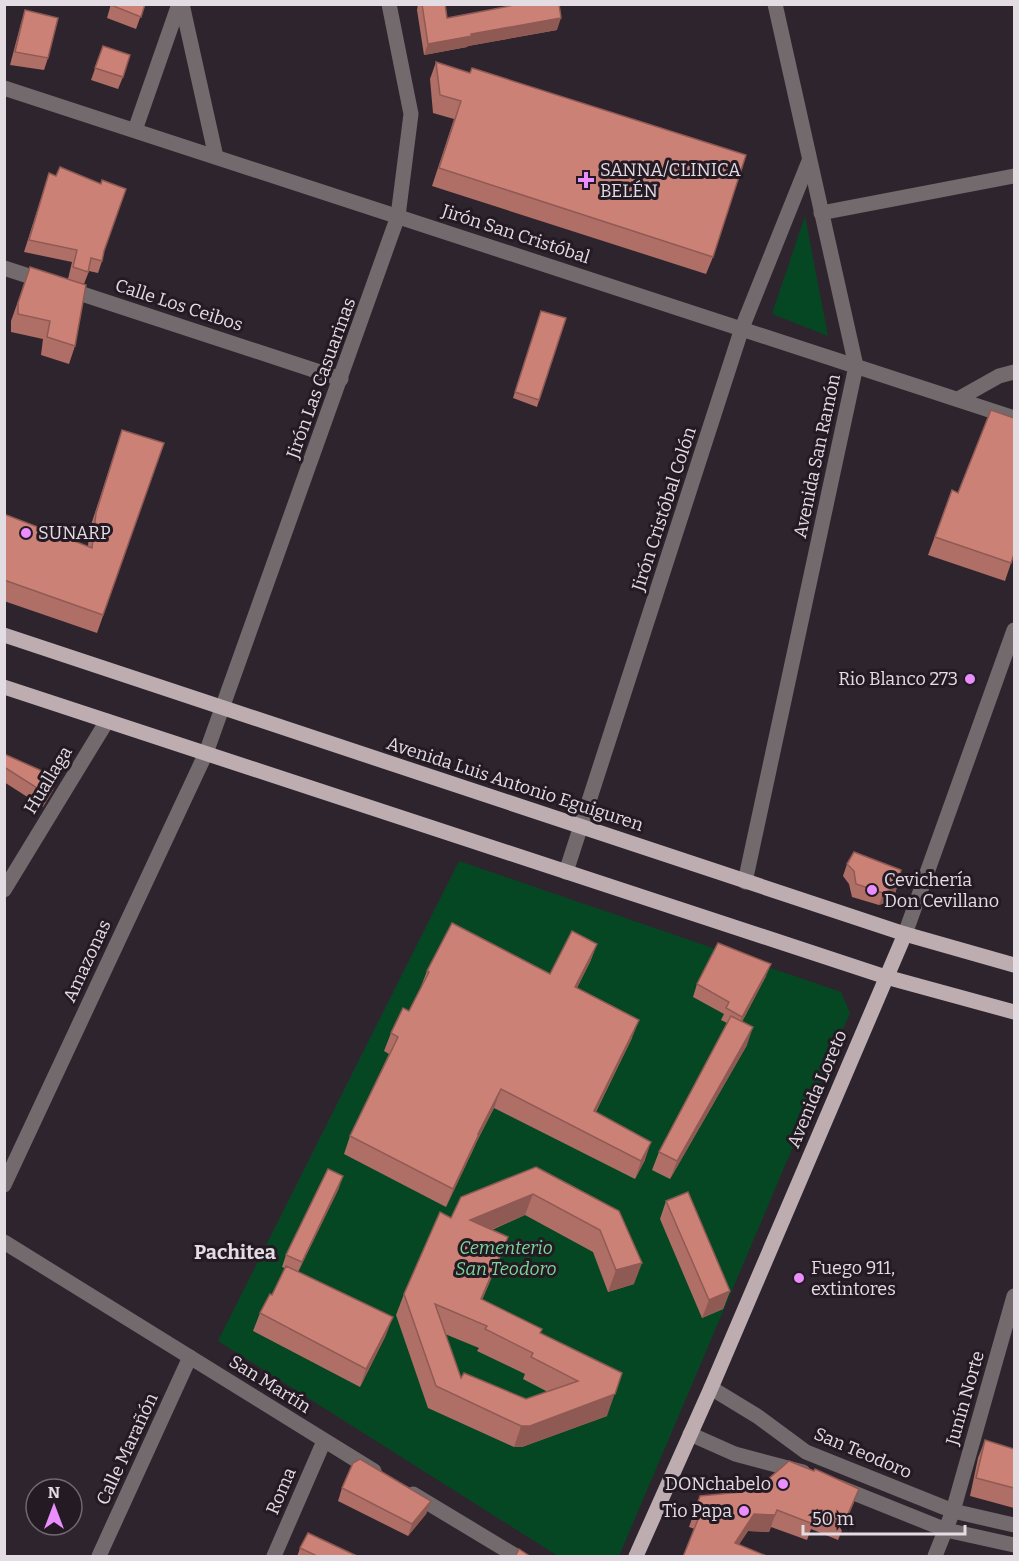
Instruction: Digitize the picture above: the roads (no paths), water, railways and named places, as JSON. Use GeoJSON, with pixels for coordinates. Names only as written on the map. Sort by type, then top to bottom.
{"type":"FeatureCollection","features":[{"type":"Feature","properties":{"kind":"main road","name":"Avenida Luis Antonio Eguiguren"},"geometry":{"type":"LineString","coordinates":[[4,635],[745,882],[905,934],[1014,965]]}},
{"type":"Feature","properties":{"kind":"main road"},"geometry":{"type":"LineString","coordinates":[[4,687],[886,977],[1014,1012]]}},
{"type":"Feature","properties":{"kind":"main road","name":"Avenida Loreto"},"geometry":{"type":"LineString","coordinates":[[636,1557],[711,1388],[905,934]]}},
{"type":"Feature","properties":{"kind":"street"},"geometry":{"type":"LineString","coordinates":[[135,130],[181,4]]}},
{"type":"Feature","properties":{"kind":"street"},"geometry":{"type":"LineString","coordinates":[[181,4],[216,157]]}},
{"type":"Feature","properties":{"kind":"street","name":"Jirón Las Casuarinas"},"geometry":{"type":"LineString","coordinates":[[206,753],[399,216],[411,114],[389,4]]}},
{"type":"Feature","properties":{"kind":"street","name":"Avenida San Ramón"},"geometry":{"type":"LineString","coordinates":[[745,882],[856,366],[775,4]]}},
{"type":"Feature","properties":{"kind":"street","name":"Jirón San Cristóbal"},"geometry":{"type":"LineString","coordinates":[[4,88],[1014,418]]}},
{"type":"Feature","properties":{"kind":"street","name":"Jirón Cristóbal Colón"},"geometry":{"type":"LineString","coordinates":[[566,872],[742,328],[809,161]]}},
{"type":"Feature","properties":{"kind":"street"},"geometry":{"type":"LineString","coordinates":[[820,213],[1014,176]]}},
{"type":"Feature","properties":{"kind":"street","name":"Calle Los Ceibos"},"geometry":{"type":"LineString","coordinates":[[4,268],[342,379]]}},
{"type":"Feature","properties":{"kind":"street"},"geometry":{"type":"LineString","coordinates":[[958,399],[999,376],[1014,372]]}},
{"type":"Feature","properties":{"kind":"street","name":"Avenida Loreto"},"geometry":{"type":"LineString","coordinates":[[905,934],[1014,630]]}},
{"type":"Feature","properties":{"kind":"street","name":"Huallaga"},"geometry":{"type":"LineString","coordinates":[[4,890],[107,721]]}},
{"type":"Feature","properties":{"kind":"street","name":"Amazonas"},"geometry":{"type":"LineString","coordinates":[[4,1185],[206,753]]}},
{"type":"Feature","properties":{"kind":"street","name":"San Martín"},"geometry":{"type":"LineString","coordinates":[[4,1242],[384,1477]]}},
{"type":"Feature","properties":{"kind":"street","name":"Junín Norte"},"geometry":{"type":"LineString","coordinates":[[935,1557],[953,1511],[1014,1296]]}},
{"type":"Feature","properties":{"kind":"street","name":"Calle Marañón"},"geometry":{"type":"LineString","coordinates":[[99,1557],[190,1357]]}},
{"type":"Feature","properties":{"kind":"street","name":"San Teodoro"},"geometry":{"type":"LineString","coordinates":[[711,1388],[757,1416],[806,1452],[953,1511],[1014,1525]]}},
{"type":"Feature","properties":{"kind":"street"},"geometry":{"type":"LineString","coordinates":[[690,1434],[735,1454],[799,1471],[946,1530],[1014,1545]]}},
{"type":"Feature","properties":{"kind":"street","name":"Roma"},"geometry":{"type":"LineString","coordinates":[[274,1557],[324,1441]]}},
{"type":"Feature","properties":{"kind":"street"},"geometry":{"type":"LineString","coordinates":[[405,1490],[516,1557]]}},
{"type":"Feature","properties":{"kind":"place","name":"SANNA/CLINICA BELÉN"},"geometry":{"type":"Point","coordinates":[586,180]}},
{"type":"Feature","properties":{"kind":"place","name":"SUNARP"},"geometry":{"type":"Point","coordinates":[26,533]}},
{"type":"Feature","properties":{"kind":"place","name":"Rio Blanco 273"},"geometry":{"type":"Point","coordinates":[970,679]}},
{"type":"Feature","properties":{"kind":"place","name":"Cevichería Don Cevillano"},"geometry":{"type":"Point","coordinates":[872,890]}},
{"type":"Feature","properties":{"kind":"place","name":"Fuego 911, extintores"},"geometry":{"type":"Point","coordinates":[799,1278]}},
{"type":"Feature","properties":{"kind":"place","name":"DONchabelo"},"geometry":{"type":"Point","coordinates":[783,1484]}},
{"type":"Feature","properties":{"kind":"place","name":"Tio Papa"},"geometry":{"type":"Point","coordinates":[744,1511]}},
{"type":"Feature","properties":{"kind":"district","name":"Pachitea"},"geometry":{"type":"Point","coordinates":[235,1252]}},
{"type":"Feature","properties":{"kind":"park label","name":"Cementerio San Teodoro"},"geometry":{"type":"Point","coordinates":[506,1258]}}]}
